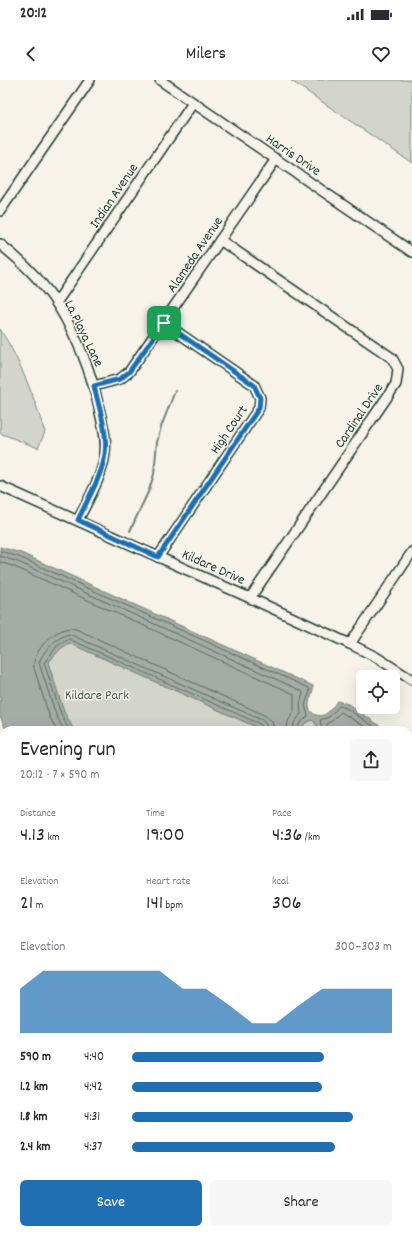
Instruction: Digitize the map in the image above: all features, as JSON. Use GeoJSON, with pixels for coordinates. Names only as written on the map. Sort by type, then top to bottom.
{"type":"FeatureCollection","features":[{"type":"Feature","properties":{"kind":"street"},"geometry":{"type":"LineString","coordinates":[[0,211],[90,80]]}},
{"type":"Feature","properties":{"kind":"street","name":"Harris Drive"},"geometry":{"type":"LineString","coordinates":[[160,80],[412,252]]}},
{"type":"Feature","properties":{"kind":"street","name":"Indian Avenue"},"geometry":{"type":"LineString","coordinates":[[56,303],[193,103]]}},
{"type":"Feature","properties":{"kind":"street","name":"Alameda Avenue"},"geometry":{"type":"LineString","coordinates":[[94,386],[120,379],[129,372],[276,159]]}},
{"type":"Feature","properties":{"kind":"street","name":"Cardinal Drive"},"geometry":{"type":"LineString","coordinates":[[220,240],[392,358],[398,369],[396,384],[250,598]]}},
{"type":"Feature","properties":{"kind":"street","name":"La Playa Lane"},"geometry":{"type":"LineString","coordinates":[[0,244],[15,256],[43,286],[56,303],[83,354],[94,386],[105,433],[105,453],[102,469],[78,520]]}},
{"type":"Feature","properties":{"kind":"street","name":"High Court"},"geometry":{"type":"LineString","coordinates":[[158,557],[259,408],[260,398],[254,385],[164,323]]}},
{"type":"Feature","properties":{"kind":"street","name":"Kildare Drive"},"geometry":{"type":"LineString","coordinates":[[0,486],[350,644],[376,657],[412,680]]}},
{"type":"Feature","properties":{"kind":"street"},"geometry":{"type":"LineString","coordinates":[[350,644],[412,552]]}},
{"type":"Feature","properties":{"kind":"green space"},"geometry":{"type":"Polygon","coordinates":[[[290,80],[412,80],[412,163],[290,80]]]}},
{"type":"Feature","properties":{"kind":"green space"},"geometry":{"type":"Polygon","coordinates":[[[0,329],[26,379],[45,432],[38,448],[0,433],[0,329]]]}},
{"type":"Feature","properties":{"kind":"green space","name":"Kildare Park"},"geometry":{"type":"Polygon","coordinates":[[[69,643],[254,726],[72,726],[64,712],[48,663],[60,649],[69,643]]]}},
{"type":"Feature","properties":{"kind":"green space"},"geometry":{"type":"Polygon","coordinates":[[[312,720],[316,726],[303,726],[305,723],[312,720]]]}},
{"type":"Feature","properties":{"kind":"water"},"geometry":{"type":"Polygon","coordinates":[[[0,547],[21,553],[313,686],[313,691],[309,702],[309,708],[312,713],[321,716],[324,715],[337,701],[348,704],[356,709],[356,714],[363,714],[380,726],[317,726],[312,720],[305,723],[303,726],[254,726],[69,643],[60,649],[48,663],[64,712],[72,726],[4,726],[0,716],[0,547]]]}},
{"type":"Feature","properties":{"kind":"waterway"},"geometry":{"type":"LineString","coordinates":[[130,531],[149,490],[154,474],[157,442],[161,427],[175,391]]}},
{"type":"Feature","properties":{"kind":"route"},"geometry":{"type":"LineString","coordinates":[[164,323],[254,385],[260,398],[259,408],[158,557],[78,520],[102,469],[105,453],[105,433],[94,386],[120,379],[125,376],[135,365],[164,323]]}}]}
